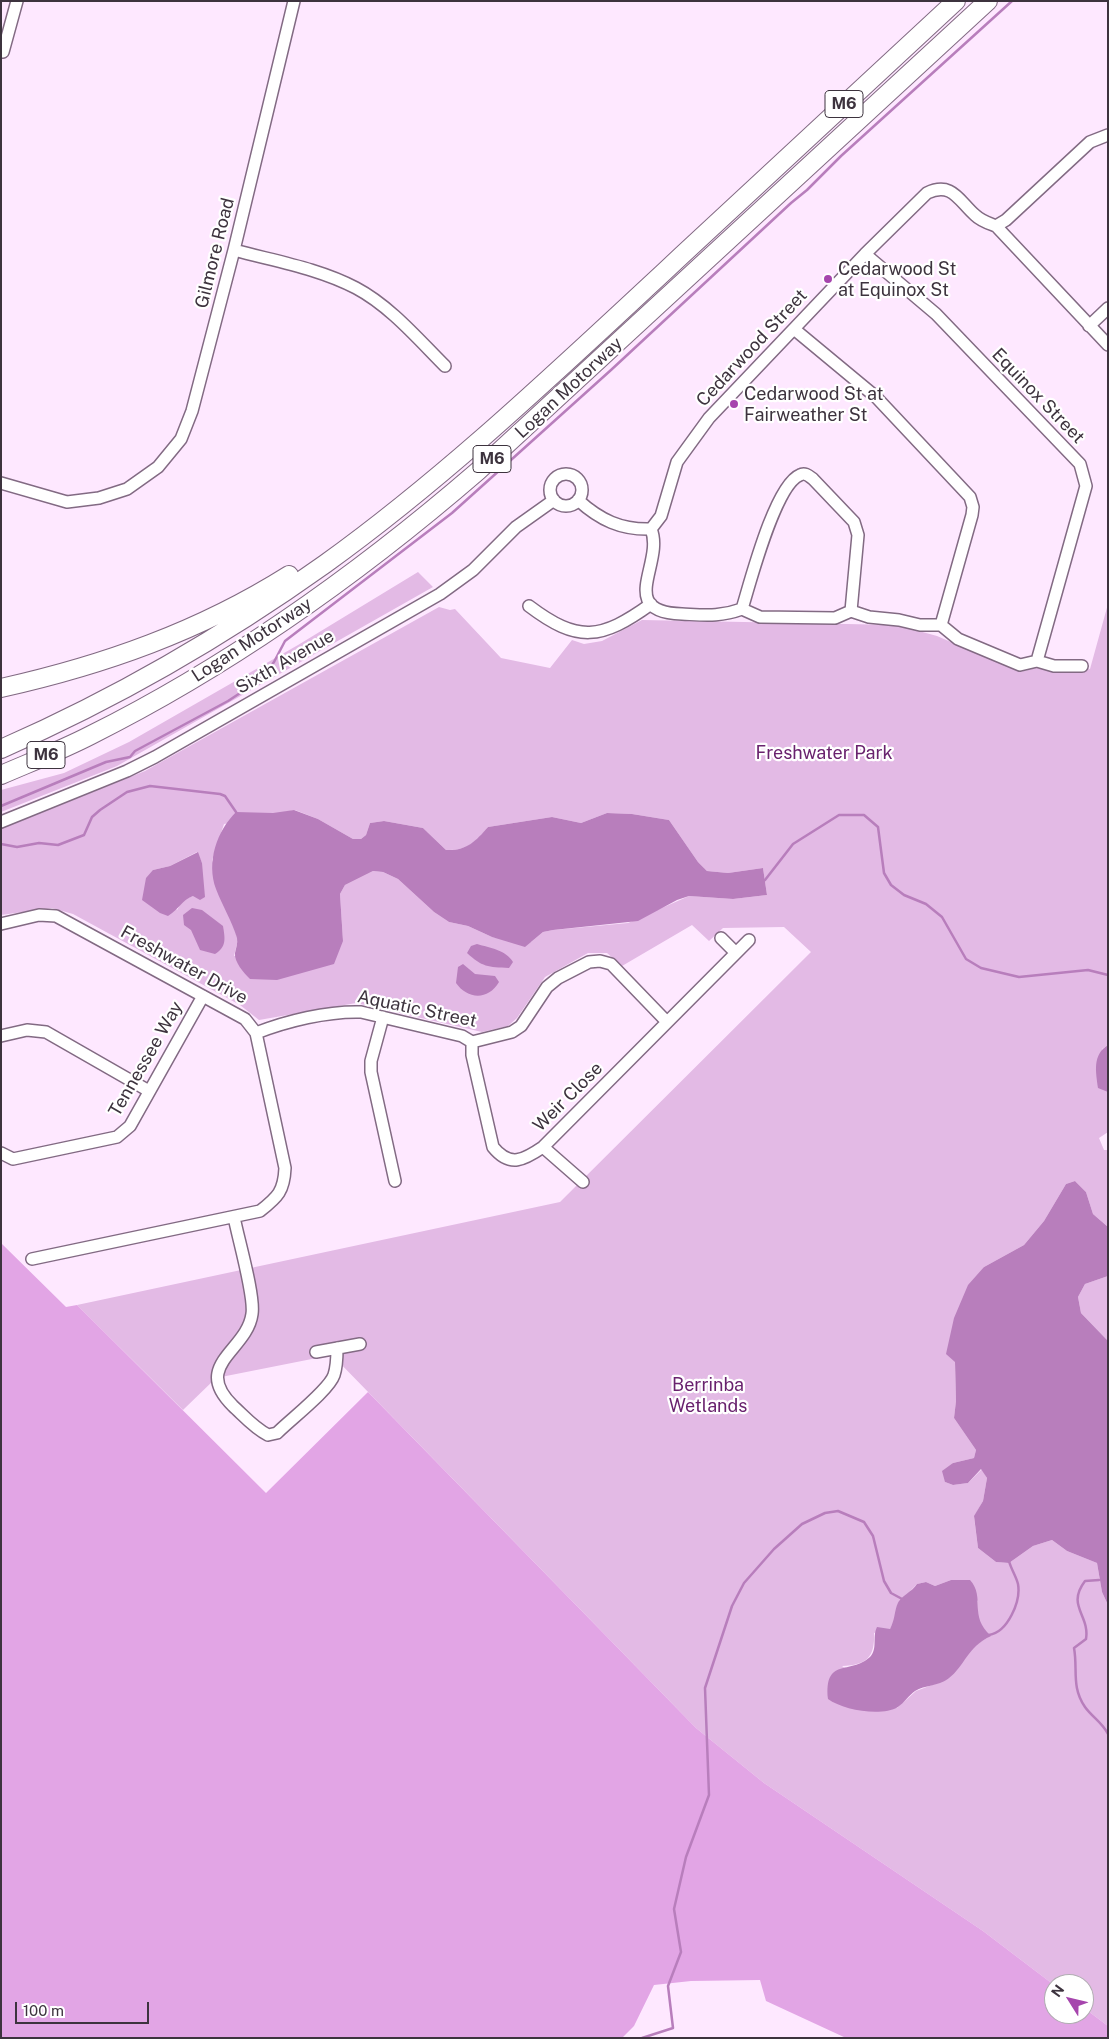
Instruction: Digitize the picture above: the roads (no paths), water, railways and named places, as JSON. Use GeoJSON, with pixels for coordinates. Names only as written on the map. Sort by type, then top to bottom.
{"type":"FeatureCollection","features":[{"type":"Feature","properties":{"kind":"highway","name":"Logan Motorway"},"geometry":{"type":"LineString","coordinates":[[1,749],[103,701],[234,625],[326,564],[429,482],[554,374],[956,1]]}},
{"type":"Feature","properties":{"kind":"highway","name":"Logan Motorway"},"geometry":{"type":"LineString","coordinates":[[1,776],[91,735],[193,678],[290,617],[402,536],[486,465],[988,1]]}},
{"type":"Feature","properties":{"kind":"highway"},"geometry":{"type":"LineString","coordinates":[[1,688],[107,661],[148,647],[215,617],[307,564],[398,497],[429,482]]}},
{"type":"Feature","properties":{"kind":"street"},"geometry":{"type":"LineString","coordinates":[[3,52],[17,1]]}},
{"type":"Feature","properties":{"kind":"street","name":"Gilmore Road"},"geometry":{"type":"LineString","coordinates":[[1,484],[67,502],[99,498],[127,489],[158,468],[181,439],[192,411],[234,250],[294,1]]}},
{"type":"Feature","properties":{"kind":"street"},"geometry":{"type":"LineString","coordinates":[[1108,135],[1090,142],[1006,220],[996,226],[1108,345]]}},
{"type":"Feature","properties":{"kind":"street","name":"Cedarwood Street"},"geometry":{"type":"LineString","coordinates":[[651,529],[661,516],[678,462],[700,429],[865,254],[927,193],[944,188],[958,198],[976,216],[996,226]]}},
{"type":"Feature","properties":{"kind":"street"},"geometry":{"type":"LineString","coordinates":[[234,250],[331,277],[356,288],[382,305],[445,366]]}},
{"type":"Feature","properties":{"kind":"street","name":"Equinox Street"},"geometry":{"type":"LineString","coordinates":[[865,254],[936,314],[1080,464],[1086,486],[1037,661]]}},
{"type":"Feature","properties":{"kind":"street"},"geometry":{"type":"LineString","coordinates":[[1090,326],[1108,308]]}},
{"type":"Feature","properties":{"kind":"street"},"geometry":{"type":"LineString","coordinates":[[794,328],[876,397],[970,497],[973,507],[972,515],[941,625]]}},
{"type":"Feature","properties":{"kind":"street"},"geometry":{"type":"LineString","coordinates":[[742,609],[775,507],[794,480],[800,474],[807,474],[854,522],[858,535],[851,611]]}},
{"type":"Feature","properties":{"kind":"street"},"geometry":{"type":"LineString","coordinates":[[569,475],[578,480],[581,485],[581,495],[578,500],[566,506],[554,500],[550,490],[554,480],[558,477],[569,475]]}},
{"type":"Feature","properties":{"kind":"street","name":"Sixth Avenue"},"geometry":{"type":"LineString","coordinates":[[6,820],[148,760],[440,594],[462,579],[516,527],[554,500]]}},
{"type":"Feature","properties":{"kind":"street"},"geometry":{"type":"LineString","coordinates":[[578,500],[595,516],[609,522],[639,529],[651,529],[654,538],[654,549],[645,593],[651,604],[665,614],[724,616],[742,609],[760,617],[835,618],[851,611],[869,617],[899,620],[920,625],[941,625],[958,638],[1020,665],[1037,661],[1062,666],[1082,666]]}},
{"type":"Feature","properties":{"kind":"street"},"geometry":{"type":"LineString","coordinates":[[529,606],[542,616],[578,634],[591,634],[638,614],[651,604]]}},
{"type":"Feature","properties":{"kind":"street","name":"Freshwater Drive"},"geometry":{"type":"LineString","coordinates":[[1,924],[39,915],[56,916],[245,1020],[256,1034]]}},
{"type":"Feature","properties":{"kind":"street"},"geometry":{"type":"LineString","coordinates":[[721,938],[736,953]]}},
{"type":"Feature","properties":{"kind":"street","name":"Weir Close"},"geometry":{"type":"LineString","coordinates":[[472,1042],[472,1055],[493,1147],[501,1158],[514,1161],[529,1157],[543,1147],[749,940]]}},
{"type":"Feature","properties":{"kind":"street","name":"Aquatic Street"},"geometry":{"type":"LineString","coordinates":[[256,1034],[274,1026],[346,1012],[383,1017],[462,1036],[472,1042],[512,1032],[521,1026],[548,987],[558,978],[589,962],[600,961],[611,964],[668,1022]]}},
{"type":"Feature","properties":{"kind":"street","name":"Tennessee Way"},"geometry":{"type":"LineString","coordinates":[[1,1153],[13,1159],[117,1137],[130,1126],[203,996]]}},
{"type":"Feature","properties":{"kind":"street"},"geometry":{"type":"LineString","coordinates":[[383,1017],[371,1061],[371,1072],[395,1181]]}},
{"type":"Feature","properties":{"kind":"street"},"geometry":{"type":"LineString","coordinates":[[1,1036],[27,1030],[46,1032],[149,1091]]}},
{"type":"Feature","properties":{"kind":"street"},"geometry":{"type":"LineString","coordinates":[[32,1259],[260,1211],[276,1199],[284,1184],[285,1168],[256,1034]]}},
{"type":"Feature","properties":{"kind":"street"},"geometry":{"type":"LineString","coordinates":[[543,1147],[582,1182]]}},
{"type":"Feature","properties":{"kind":"street"},"geometry":{"type":"LineString","coordinates":[[234,1216],[252,1316],[248,1326],[222,1360],[217,1377],[219,1386],[226,1399],[259,1430],[268,1435],[277,1433],[327,1387],[334,1377],[337,1366],[337,1348]]}},
{"type":"Feature","properties":{"kind":"street"},"geometry":{"type":"LineString","coordinates":[[316,1352],[360,1344]]}},
{"type":"Feature","properties":{"kind":"waterway"},"geometry":{"type":"LineString","coordinates":[[1,806],[106,762],[130,757],[135,751],[228,701],[260,680],[274,662],[285,641],[452,513],[611,370],[807,190],[841,156],[1012,1]]}},
{"type":"Feature","properties":{"kind":"waterway"},"geometry":{"type":"LineString","coordinates":[[1,844],[17,847],[39,843],[58,845],[84,835],[92,817],[100,810],[127,792],[150,786],[220,794],[225,796],[236,812]]}},
{"type":"Feature","properties":{"kind":"waterway"},"geometry":{"type":"LineString","coordinates":[[765,880],[793,844],[839,815],[864,815],[878,827],[884,873],[891,885],[904,895],[926,904],[942,917],[966,959],[981,968],[1019,977],[1088,970],[1108,975]]}},
{"type":"Feature","properties":{"kind":"waterway"},"geometry":{"type":"LineString","coordinates":[[642,2038],[673,2028],[668,1986],[681,1952],[674,1909],[686,1857],[709,1795],[705,1688],[732,1606],[744,1583],[774,1549],[802,1524],[825,1513],[838,1511],[864,1522],[873,1536],[884,1581],[891,1593],[904,1600]]}},
{"type":"Feature","properties":{"kind":"waterway"},"geometry":{"type":"LineString","coordinates":[[989,1635],[996,1633],[1002,1628],[1012,1615],[1015,1607],[1018,1584],[1009,1561]]}},
{"type":"Feature","properties":{"kind":"waterway"},"geometry":{"type":"LineString","coordinates":[[1099,1580],[1085,1581],[1078,1597],[1078,1604],[1085,1623],[1086,1639],[1074,1648],[1076,1685],[1085,1707],[1108,1734]]}},
{"type":"Feature","properties":{"kind":"place","name":"Cedarwood St at Equinox St"},"geometry":{"type":"Point","coordinates":[828,279]}},
{"type":"Feature","properties":{"kind":"place","name":"Cedarwood St at Fairweather St"},"geometry":{"type":"Point","coordinates":[734,404]}},
{"type":"Feature","properties":{"kind":"park label","name":"Freshwater Park"},"geometry":{"type":"Point","coordinates":[824,753]}},
{"type":"Feature","properties":{"kind":"park label","name":"Berrinba Wetlands"},"geometry":{"type":"Point","coordinates":[708,1395]}}]}
